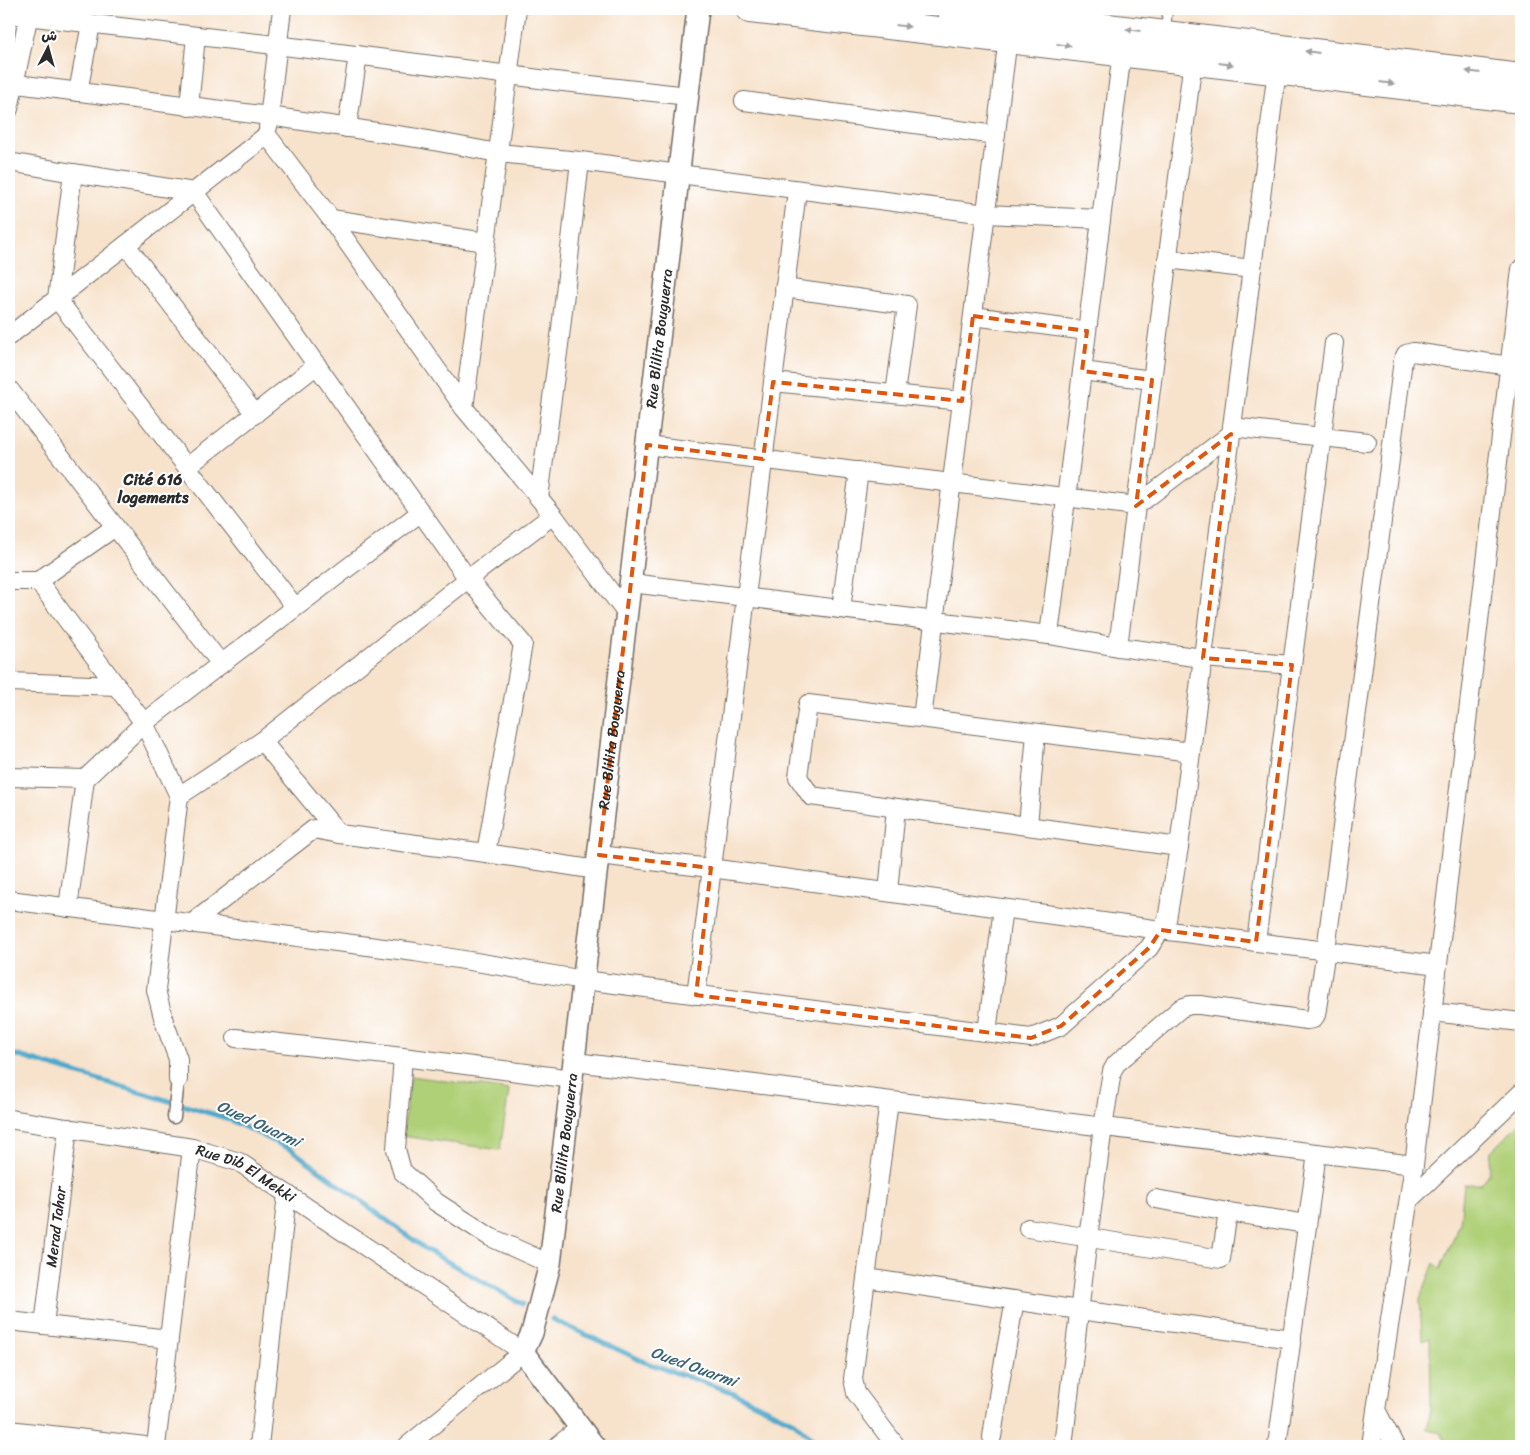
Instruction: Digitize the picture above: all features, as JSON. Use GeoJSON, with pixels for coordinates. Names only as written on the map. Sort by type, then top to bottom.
{"type":"FeatureCollection","features":[{"type":"Feature","properties":{"kind":"main road"},"geometry":{"type":"LineString","coordinates":[[750,9],[1521,99]]}},
{"type":"Feature","properties":{"kind":"main road"},"geometry":{"type":"LineString","coordinates":[[951,9],[1166,21],[1521,78]]}},
{"type":"Feature","properties":{"kind":"street"},"geometry":{"type":"LineString","coordinates":[[282,9],[267,135],[331,218],[464,408],[553,515],[627,614]]}},
{"type":"Feature","properties":{"kind":"street"},"geometry":{"type":"LineString","coordinates":[[464,408],[517,9]]}},
{"type":"Feature","properties":{"kind":"street","name":"Rue Blilita Bouguerra"},"geometry":{"type":"LineString","coordinates":[[528,1342],[546,1285],[550,1264],[698,9]]}},
{"type":"Feature","properties":{"kind":"street"},"geometry":{"type":"LineString","coordinates":[[9,14],[29,13],[91,24],[688,96]]}},
{"type":"Feature","properties":{"kind":"street"},"geometry":{"type":"LineString","coordinates":[[9,108],[11,84],[29,13]]}},
{"type":"Feature","properties":{"kind":"street"},"geometry":{"type":"LineString","coordinates":[[78,92],[91,24]]}},
{"type":"Feature","properties":{"kind":"street"},"geometry":{"type":"LineString","coordinates":[[188,107],[196,36]]}},
{"type":"Feature","properties":{"kind":"street"},"geometry":{"type":"LineString","coordinates":[[922,718],[1008,38]]}},
{"type":"Feature","properties":{"kind":"street"},"geometry":{"type":"LineString","coordinates":[[1048,635],[1122,52]]}},
{"type":"Feature","properties":{"kind":"street"},"geometry":{"type":"LineString","coordinates":[[347,128],[358,55]]}},
{"type":"Feature","properties":{"kind":"street"},"geometry":{"type":"LineString","coordinates":[[1118,647],[1192,60]]}},
{"type":"Feature","properties":{"kind":"street"},"geometry":{"type":"LineString","coordinates":[[9,900],[415,952],[584,980],[1031,1038],[1061,1026],[1149,948],[1167,920],[1179,847],[1277,70]]}},
{"type":"Feature","properties":{"kind":"street"},"geometry":{"type":"LineString","coordinates":[[11,84],[268,116],[417,138],[498,153],[679,174],[986,214],[1101,219]]}},
{"type":"Feature","properties":{"kind":"street"},"geometry":{"type":"LineString","coordinates":[[744,101],[996,135]]}},
{"type":"Feature","properties":{"kind":"street"},"geometry":{"type":"LineString","coordinates":[[9,336],[267,135]]}},
{"type":"Feature","properties":{"kind":"street"},"geometry":{"type":"LineString","coordinates":[[9,162],[194,192],[468,579],[523,644],[486,853]]}},
{"type":"Feature","properties":{"kind":"street"},"geometry":{"type":"LineString","coordinates":[[539,498],[580,162]]}},
{"type":"Feature","properties":{"kind":"street"},"geometry":{"type":"LineString","coordinates":[[73,173],[57,299],[295,607]]}},
{"type":"Feature","properties":{"kind":"street"},"geometry":{"type":"LineString","coordinates":[[696,995],[797,190]]}},
{"type":"Feature","properties":{"kind":"street"},"geometry":{"type":"LineString","coordinates":[[331,218],[486,242]]}},
{"type":"Feature","properties":{"kind":"street"},"geometry":{"type":"LineString","coordinates":[[126,245],[255,414]]}},
{"type":"Feature","properties":{"kind":"street"},"geometry":{"type":"LineString","coordinates":[[1167,259],[1252,269]]}},
{"type":"Feature","properties":{"kind":"street"},"geometry":{"type":"LineString","coordinates":[[1371,1446],[1414,1165],[1521,268]]}},
{"type":"Feature","properties":{"kind":"street"},"geometry":{"type":"LineString","coordinates":[[784,288],[907,304],[895,394]]}},
{"type":"Feature","properties":{"kind":"street"},"geometry":{"type":"LineString","coordinates":[[973,316],[1087,331]]}},
{"type":"Feature","properties":{"kind":"street"},"geometry":{"type":"LineString","coordinates":[[1256,942],[1334,343]]}},
{"type":"Feature","properties":{"kind":"street"},"geometry":{"type":"LineString","coordinates":[[1063,1446],[1103,1127],[1112,1071],[1116,1064],[1181,1008],[1200,1006],[1307,1020],[1313,1019],[1316,1015],[1402,360],[1406,354],[1414,352],[1510,366]]}},
{"type":"Feature","properties":{"kind":"street"},"geometry":{"type":"LineString","coordinates":[[188,467],[317,365]]}},
{"type":"Feature","properties":{"kind":"street"},"geometry":{"type":"LineString","coordinates":[[1082,371],[1152,380]]}},
{"type":"Feature","properties":{"kind":"street"},"geometry":{"type":"LineString","coordinates":[[773,382],[962,401]]}},
{"type":"Feature","properties":{"kind":"street"},"geometry":{"type":"LineString","coordinates":[[9,389],[221,664]]}},
{"type":"Feature","properties":{"kind":"street"},"geometry":{"type":"LineString","coordinates":[[647,445],[1136,506],[1231,430],[1322,436],[1367,442]]}},
{"type":"Feature","properties":{"kind":"street"},"geometry":{"type":"LineString","coordinates":[[841,609],[858,472]]}},
{"type":"Feature","properties":{"kind":"street"},"geometry":{"type":"LineString","coordinates":[[68,908],[86,779],[144,723],[421,512]]}},
{"type":"Feature","properties":{"kind":"street"},"geometry":{"type":"LineString","coordinates":[[179,796],[262,741],[468,579],[553,515]]}},
{"type":"Feature","properties":{"kind":"street"},"geometry":{"type":"LineString","coordinates":[[9,581],[38,581],[115,527]]}},
{"type":"Feature","properties":{"kind":"street"},"geometry":{"type":"LineString","coordinates":[[38,581],[144,723],[179,796],[156,990],[164,1021],[178,1059],[174,1117]]}},
{"type":"Feature","properties":{"kind":"street"},"geometry":{"type":"LineString","coordinates":[[631,583],[1048,635],[1118,647],[1202,658],[1292,665]]}},
{"type":"Feature","properties":{"kind":"street"},"geometry":{"type":"LineString","coordinates":[[9,682],[116,686]]}},
{"type":"Feature","properties":{"kind":"street"},"geometry":{"type":"LineString","coordinates":[[1179,847],[811,796],[798,777],[808,704],[1191,752]]}},
{"type":"Feature","properties":{"kind":"street"},"geometry":{"type":"LineString","coordinates":[[1028,826],[1036,733]]}},
{"type":"Feature","properties":{"kind":"street"},"geometry":{"type":"LineString","coordinates":[[262,741],[320,824],[339,834],[486,853],[598,862],[711,868],[1161,930],[1438,965]]}},
{"type":"Feature","properties":{"kind":"street"},"geometry":{"type":"LineString","coordinates":[[9,777],[86,779]]}},
{"type":"Feature","properties":{"kind":"street"},"geometry":{"type":"LineString","coordinates":[[888,892],[896,808]]}},
{"type":"Feature","properties":{"kind":"street"},"geometry":{"type":"LineString","coordinates":[[191,924],[320,824]]}},
{"type":"Feature","properties":{"kind":"street"},"geometry":{"type":"LineString","coordinates":[[987,1032],[1003,908]]}},
{"type":"Feature","properties":{"kind":"street"},"geometry":{"type":"LineString","coordinates":[[1432,1012],[1521,1022]]}},
{"type":"Feature","properties":{"kind":"street"},"geometry":{"type":"LineString","coordinates":[[236,1038],[403,1057],[889,1101],[1414,1165]]}},
{"type":"Feature","properties":{"kind":"street"},"geometry":{"type":"LineString","coordinates":[[403,1057],[396,1149],[402,1171],[436,1202],[490,1237],[550,1264]]}},
{"type":"Feature","properties":{"kind":"street"},"geometry":{"type":"LineString","coordinates":[[1409,1200],[1521,1093]]}},
{"type":"Feature","properties":{"kind":"street"},"geometry":{"type":"LineString","coordinates":[[889,1101],[853,1379],[856,1393],[896,1446]]}},
{"type":"Feature","properties":{"kind":"street"},"geometry":{"type":"LineString","coordinates":[[9,1119],[192,1148]]}},
{"type":"Feature","properties":{"kind":"street","name":"Merad Tahar"},"geometry":{"type":"LineString","coordinates":[[44,1325],[68,1128]]}},
{"type":"Feature","properties":{"kind":"street","name":"Rue Dib El Mekki"},"geometry":{"type":"LineString","coordinates":[[156,1446],[192,1148],[238,1162],[528,1342]]}},
{"type":"Feature","properties":{"kind":"street"},"geometry":{"type":"LineString","coordinates":[[1277,1446],[1317,1153]]}},
{"type":"Feature","properties":{"kind":"street"},"geometry":{"type":"LineString","coordinates":[[259,1446],[287,1194]]}},
{"type":"Feature","properties":{"kind":"street"},"geometry":{"type":"LineString","coordinates":[[1156,1199],[1308,1224]]}},
{"type":"Feature","properties":{"kind":"street"},"geometry":{"type":"LineString","coordinates":[[1028,1228],[1220,1259],[1228,1212]]}},
{"type":"Feature","properties":{"kind":"street"},"geometry":{"type":"LineString","coordinates":[[866,1278],[1292,1339]]}},
{"type":"Feature","properties":{"kind":"street"},"geometry":{"type":"LineString","coordinates":[[992,1437],[1015,1300]]}},
{"type":"Feature","properties":{"kind":"street"},"geometry":{"type":"LineString","coordinates":[[9,1321],[169,1339]]}},
{"type":"Feature","properties":{"kind":"street"},"geometry":{"type":"LineString","coordinates":[[407,1446],[528,1342],[580,1428],[594,1446]]}},
{"type":"Feature","properties":{"kind":"street"},"geometry":{"type":"LineString","coordinates":[[1376,1410],[1395,1446]]}},
{"type":"Feature","properties":{"kind":"street"},"geometry":{"type":"LineString","coordinates":[[557,1446],[580,1428]]}},
{"type":"Feature","properties":{"kind":"street"},"geometry":{"type":"LineString","coordinates":[[9,1430],[31,1440],[145,1446]]}},
{"type":"Feature","properties":{"kind":"highlighted area"},"geometry":{"type":"Polygon","coordinates":[[[973,316],[1087,331],[1082,371],[1152,380],[1136,506],[1231,434],[1203,658],[1292,665],[1256,942],[1161,930],[1149,948],[1061,1026],[1031,1038],[696,995],[711,868],[599,855],[647,445],[763,459],[773,382],[962,401],[973,316]]]}},
{"type":"Feature","properties":{"kind":"green space"},"geometry":{"type":"Polygon","coordinates":[[[411,1076],[509,1090],[500,1150],[402,1136],[411,1076]]]}},
{"type":"Feature","properties":{"kind":"green space"},"geometry":{"type":"Polygon","coordinates":[[[1521,1122],[1521,1446],[1445,1446],[1446,1442],[1441,1433],[1427,1430],[1431,1407],[1430,1338],[1422,1341],[1420,1299],[1434,1263],[1440,1269],[1460,1224],[1464,1184],[1481,1184],[1489,1174],[1491,1151],[1521,1122]]]}},
{"type":"Feature","properties":{"kind":"waterway","name":"Oued Ouarmi"},"geometry":{"type":"LineString","coordinates":[[9,1053],[226,1118],[292,1150],[427,1250],[522,1304]]}},
{"type":"Feature","properties":{"kind":"waterway","name":"Oued Ouarmi"},"geometry":{"type":"LineString","coordinates":[[552,1319],[647,1363],[732,1392],[794,1422],[821,1446]]}},
{"type":"Feature","properties":{"kind":"district","name":"Cité 616 logements"},"geometry":{"type":"Point","coordinates":[153,488]}}]}
